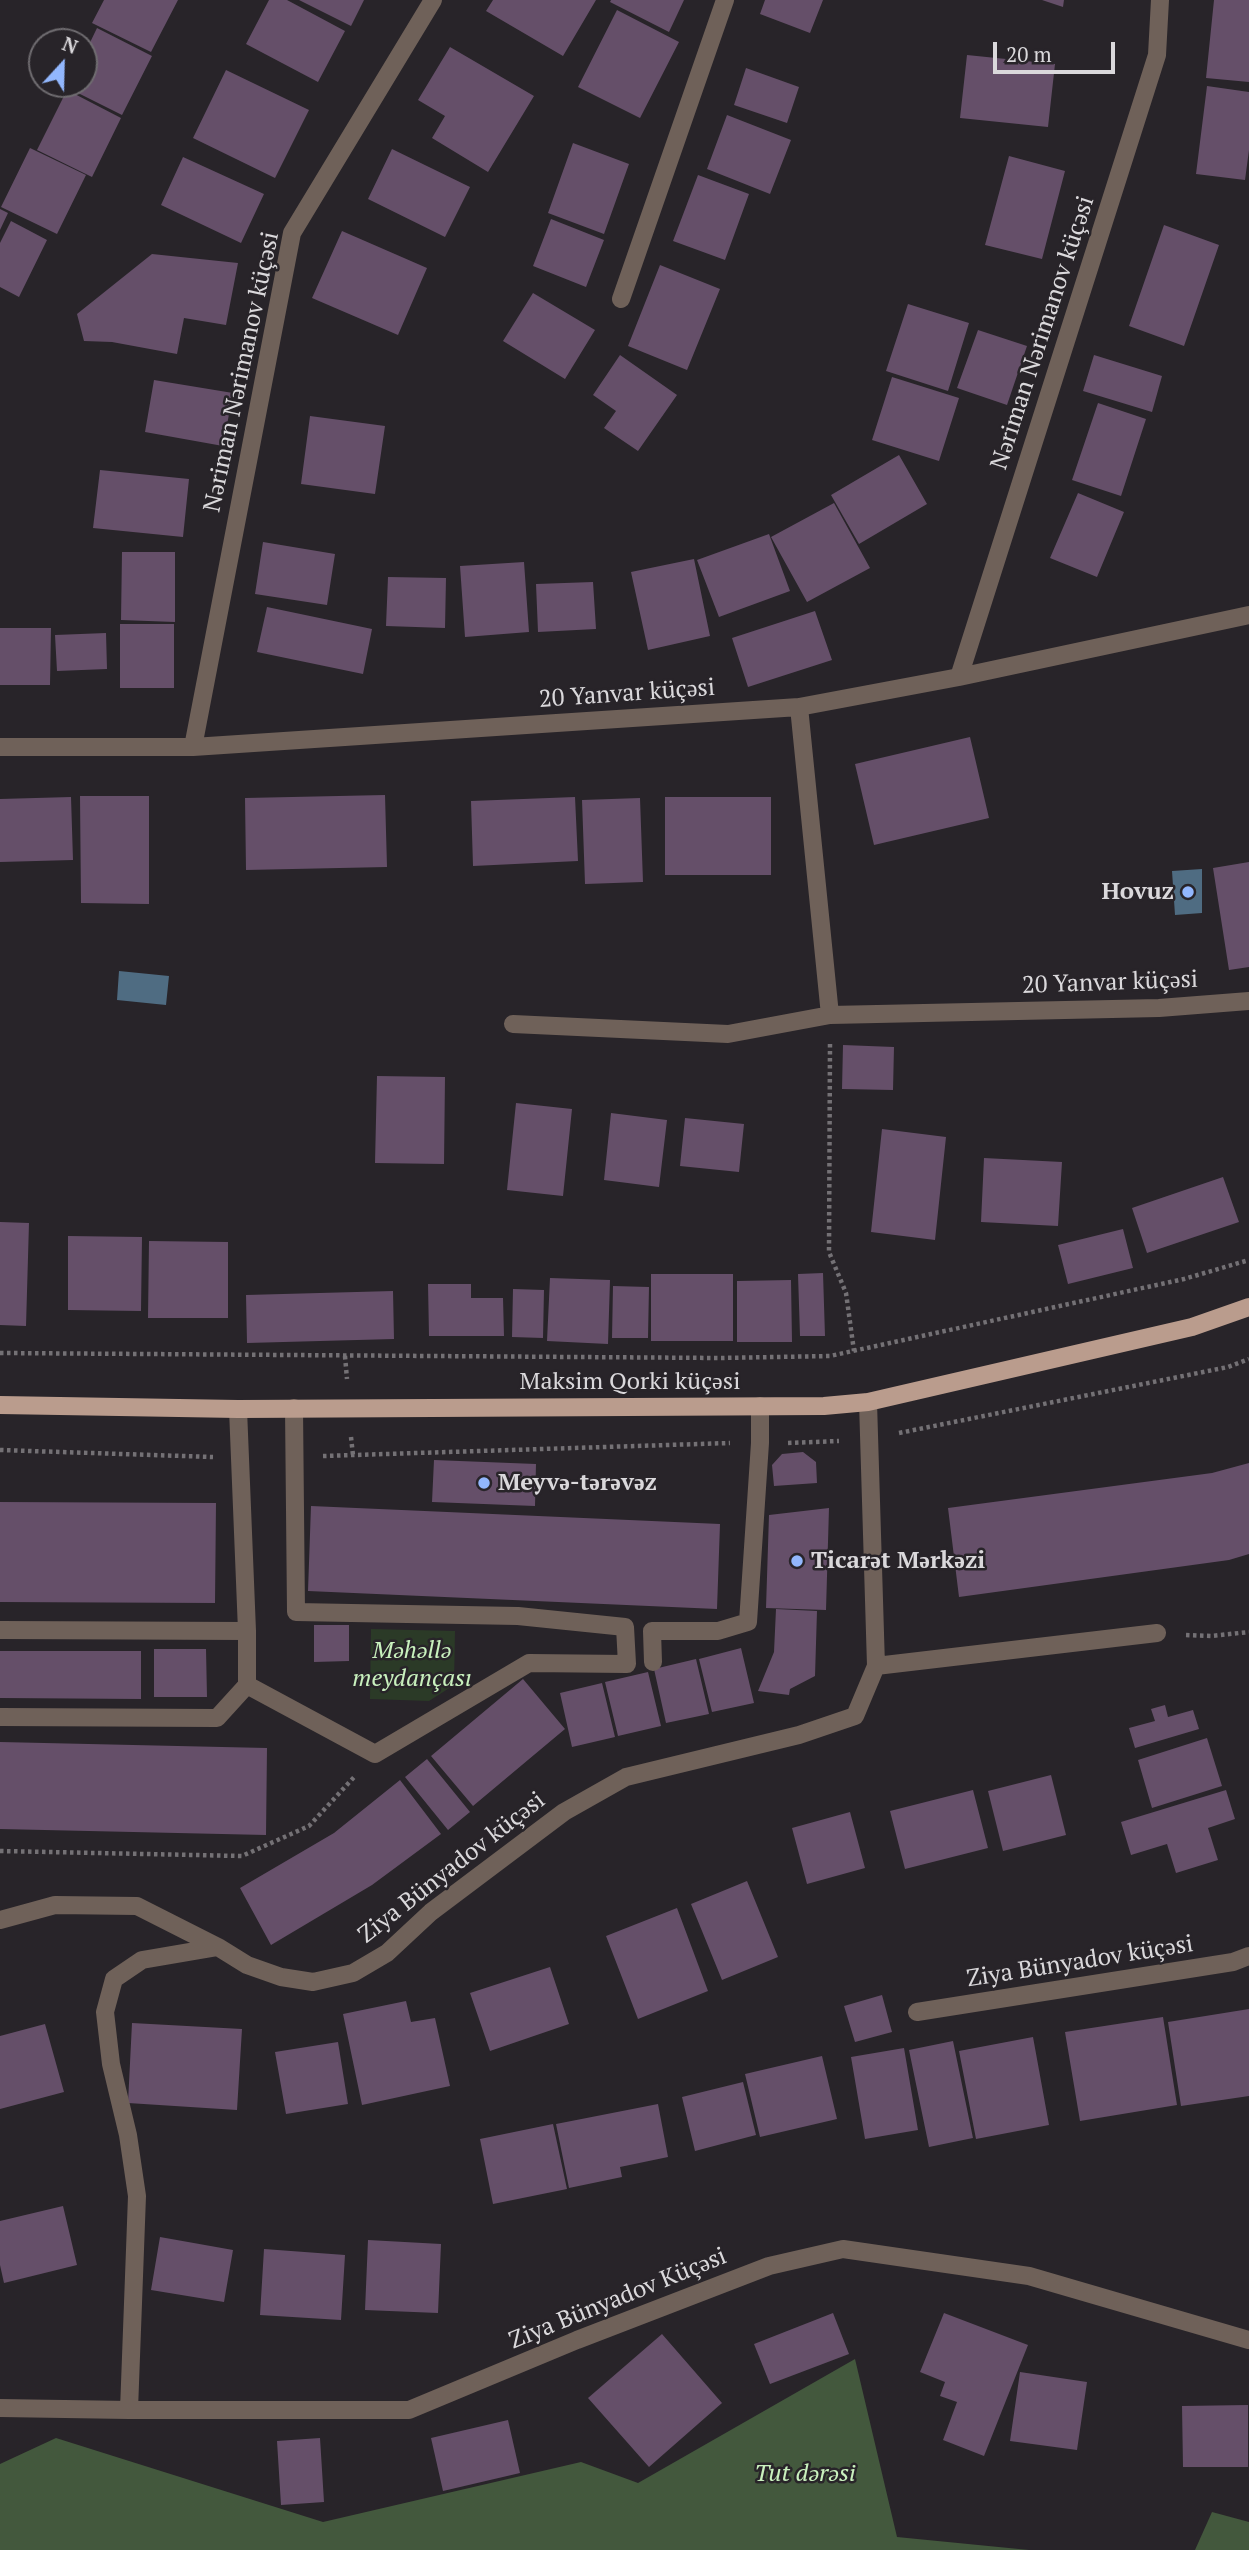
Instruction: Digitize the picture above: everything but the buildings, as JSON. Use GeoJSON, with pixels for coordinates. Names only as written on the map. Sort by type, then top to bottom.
{"type":"FeatureCollection","features":[{"type":"Feature","properties":{"kind":"main road","name":"Maksim Qorki küçəsi"},"geometry":{"type":"LineString","coordinates":[[0,1405],[237,1409],[824,1406],[868,1402],[1192,1327],[1249,1307]]}},
{"type":"Feature","properties":{"kind":"street","name":"Nəriman Nərimanov küçəsi"},"geometry":{"type":"LineString","coordinates":[[193,747],[292,233],[433,0]]}},
{"type":"Feature","properties":{"kind":"street"},"geometry":{"type":"LineString","coordinates":[[621,299],[725,0]]}},
{"type":"Feature","properties":{"kind":"street","name":"Nəriman Nərimanov küçəsi"},"geometry":{"type":"LineString","coordinates":[[959,677],[1157,55],[1160,0]]}},
{"type":"Feature","properties":{"kind":"street","name":"20 Yanvar küçəsi"},"geometry":{"type":"LineString","coordinates":[[0,747],[193,747],[799,707],[959,677],[1249,615]]}},
{"type":"Feature","properties":{"kind":"street"},"geometry":{"type":"LineString","coordinates":[[799,707],[831,1015]]}},
{"type":"Feature","properties":{"kind":"street","name":"20 Yanvar küçəsi"},"geometry":{"type":"LineString","coordinates":[[513,1024],[728,1034],[831,1015],[1159,1008],[1249,1001]]}},
{"type":"Feature","properties":{"kind":"street"},"geometry":{"type":"LineString","coordinates":[[868,1402],[876,1666],[1157,1633]]}},
{"type":"Feature","properties":{"kind":"street"},"geometry":{"type":"LineString","coordinates":[[653,1662],[652,1632],[718,1631],[748,1622],[760,1406]]}},
{"type":"Feature","properties":{"kind":"street"},"geometry":{"type":"LineString","coordinates":[[247,1685],[375,1754],[529,1663],[627,1664],[625,1627],[518,1616],[296,1612],[294,1408]]}},
{"type":"Feature","properties":{"kind":"street"},"geometry":{"type":"LineString","coordinates":[[0,1717],[217,1718],[247,1685],[237,1409]]}},
{"type":"Feature","properties":{"kind":"street"},"geometry":{"type":"LineString","coordinates":[[0,1630],[247,1631]]}},
{"type":"Feature","properties":{"kind":"street","name":"Ziya Bünyadov küçəsi"},"geometry":{"type":"LineString","coordinates":[[0,1920],[55,1905],[137,1906],[218,1947],[247,1965],[281,1978],[313,1982],[353,1973],[387,1953],[431,1912],[564,1812],[626,1777],[799,1735],[855,1716],[876,1666]]}},
{"type":"Feature","properties":{"kind":"street"},"geometry":{"type":"LineString","coordinates":[[129,2410],[137,2196],[128,2134],[111,2064],[106,2012],[114,1979],[142,1960],[218,1947]]}},
{"type":"Feature","properties":{"kind":"street","name":"Ziya Bünyadov küçəsi"},"geometry":{"type":"LineString","coordinates":[[917,2012],[1233,1962],[1249,1956]]}},
{"type":"Feature","properties":{"kind":"street","name":"Ziya Bünyadov Küçəsi"},"geometry":{"type":"LineString","coordinates":[[0,2407],[409,2410],[577,2340],[769,2266],[843,2249],[1029,2276],[1249,2340]]}},
{"type":"Feature","properties":{"kind":"path"},"geometry":{"type":"LineString","coordinates":[[831,1015],[829,1252],[846,1293],[853,1351]]}},
{"type":"Feature","properties":{"kind":"path"},"geometry":{"type":"LineString","coordinates":[[0,1353],[722,1358],[830,1356],[1184,1279],[1249,1260]]}},
{"type":"Feature","properties":{"kind":"path"},"geometry":{"type":"LineString","coordinates":[[1211,1636],[1249,1632]]}},
{"type":"Feature","properties":{"kind":"path"},"geometry":{"type":"LineString","coordinates":[[0,1851],[242,1856],[309,1826],[375,1754]]}},
{"type":"Feature","properties":{"kind":"green space","name":"Məhəllə meydançası"},"geometry":{"type":"Polygon","coordinates":[[[371,1629],[455,1631],[454,1685],[429,1701],[370,1699],[371,1629]]]}},
{"type":"Feature","properties":{"kind":"green space","name":"Tut dərəsi"},"geometry":{"type":"Polygon","coordinates":[[[855,2359],[897,2537],[1029,2550],[0,2550],[0,2464],[56,2438],[323,2522],[581,2462],[638,2483],[855,2359]]]}},
{"type":"Feature","properties":{"kind":"green space"},"geometry":{"type":"Polygon","coordinates":[[[1212,2512],[1249,2522],[1249,2550],[1195,2550],[1212,2512]]]}},
{"type":"Feature","properties":{"kind":"water","name":"Hovuz"},"geometry":{"type":"Polygon","coordinates":[[[1202,869],[1202,913],[1175,915],[1172,871],[1202,869]]]}},
{"type":"Feature","properties":{"kind":"water"},"geometry":{"type":"Polygon","coordinates":[[[119,971],[169,976],[166,1005],[117,1000],[119,971]]]}},
{"type":"Feature","properties":{"kind":"place","name":"Hovuz"},"geometry":{"type":"Point","coordinates":[1188,892]}},
{"type":"Feature","properties":{"kind":"place","name":"Meyvə-tərəvəz"},"geometry":{"type":"Point","coordinates":[484,1483]}},
{"type":"Feature","properties":{"kind":"place","name":"Ticarət Mərkəzi"},"geometry":{"type":"Point","coordinates":[797,1561]}}]}
